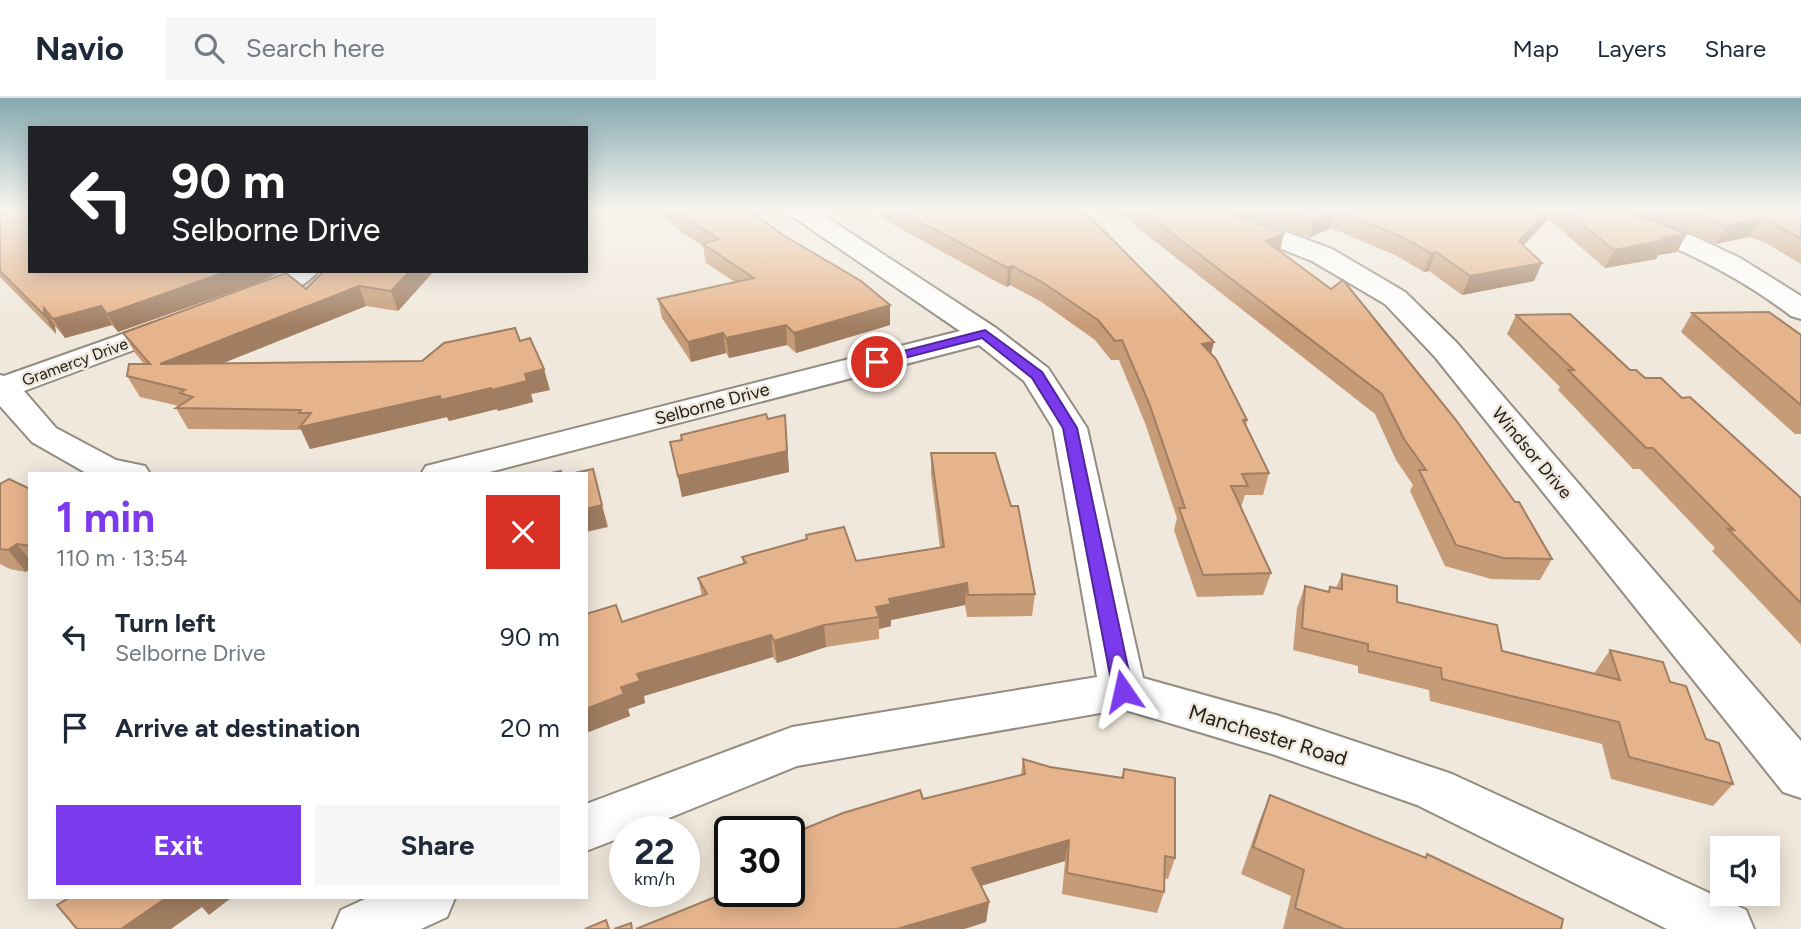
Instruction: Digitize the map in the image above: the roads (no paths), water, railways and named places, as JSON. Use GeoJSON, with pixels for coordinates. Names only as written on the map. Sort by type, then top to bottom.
{"type":"FeatureCollection","features":[{"type":"Feature","properties":{"kind":"street"},"geometry":{"type":"LineString","coordinates":[[856,248],[985,334],[1037,375],[1070,428],[1123,691]]}},
{"type":"Feature","properties":{"kind":"street","name":"Windsor Drive"},"geometry":{"type":"LineString","coordinates":[[1303,248],[1322,255],[1395,298],[1446,351],[1801,777]]}},
{"type":"Feature","properties":{"kind":"street"},"geometry":{"type":"LineString","coordinates":[[1698,248],[1748,274],[1801,310]]}},
{"type":"Feature","properties":{"kind":"street","name":"Gramercy Drive"},"geometry":{"type":"LineString","coordinates":[[1,387],[273,289],[301,273]]}},
{"type":"Feature","properties":{"kind":"street","name":"Selborne Drive"},"geometry":{"type":"LineString","coordinates":[[447,472],[985,334]]}},
{"type":"Feature","properties":{"kind":"street"},"geometry":{"type":"LineString","coordinates":[[1,387],[44,435],[106,469],[122,472]]}},
{"type":"Feature","properties":{"kind":"street","name":"Manchester Road"},"geometry":{"type":"LineString","coordinates":[[588,827],[792,747],[1123,691],[1276,735],[1434,789],[1726,929]]}},
{"type":"Feature","properties":{"kind":"street"},"geometry":{"type":"LineString","coordinates":[[361,929],[425,899]]}}]}
